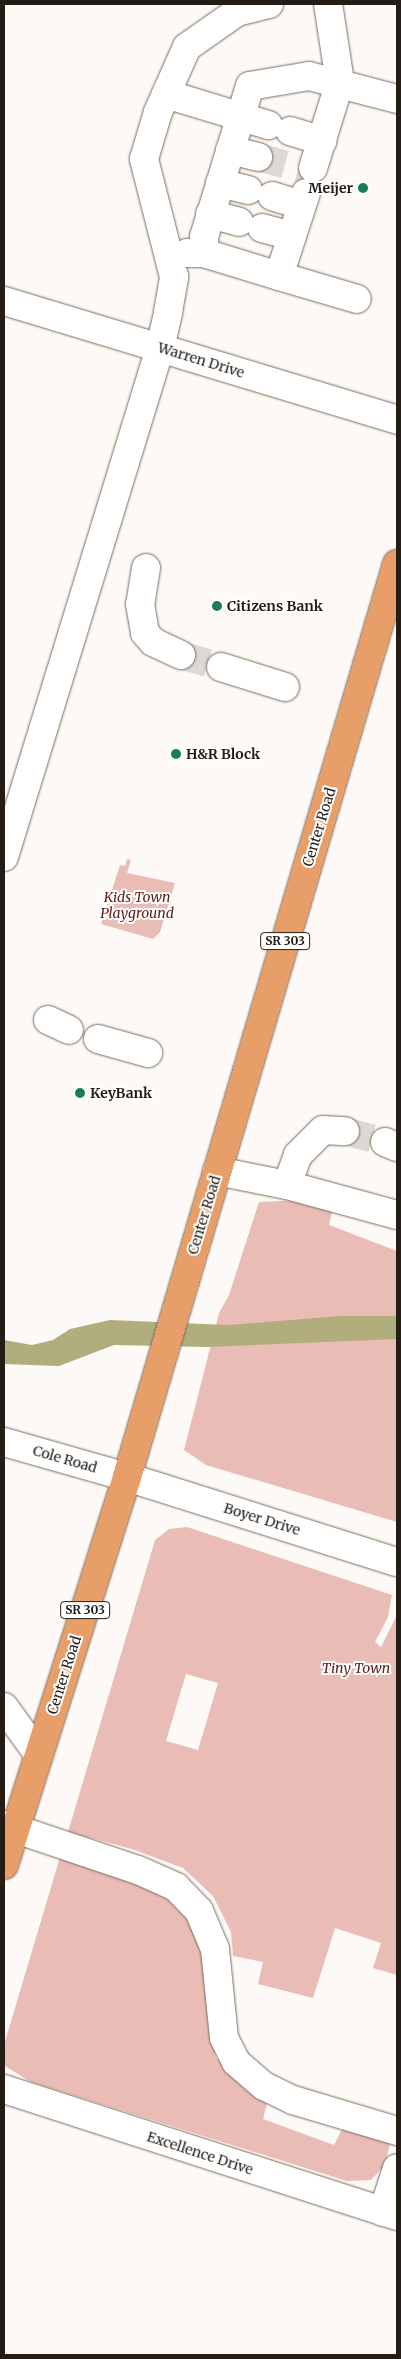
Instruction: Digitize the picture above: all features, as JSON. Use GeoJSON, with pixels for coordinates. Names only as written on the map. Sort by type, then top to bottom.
{"type":"FeatureCollection","features":[{"type":"Feature","properties":{"kind":"main road","name":"Center Road"},"geometry":{"type":"LineString","coordinates":[[4,1865],[9,1827],[39,1755],[127,1477],[397,564]]}},
{"type":"Feature","properties":{"kind":"street"},"geometry":{"type":"LineString","coordinates":[[4,856],[160,348],[174,277],[144,159],[166,94],[187,47],[237,12],[269,4]]}},
{"type":"Feature","properties":{"kind":"street"},"geometry":{"type":"LineString","coordinates":[[279,276],[340,82],[328,4]]}},
{"type":"Feature","properties":{"kind":"street"},"geometry":{"type":"LineString","coordinates":[[204,253],[204,237],[210,214],[239,116],[250,86],[309,76],[340,82],[397,99]]}},
{"type":"Feature","properties":{"kind":"street"},"geometry":{"type":"LineString","coordinates":[[166,94],[322,141]]}},
{"type":"Feature","properties":{"kind":"street"},"geometry":{"type":"LineString","coordinates":[[230,150],[258,157]]}},
{"type":"Feature","properties":{"kind":"street"},"geometry":{"type":"LineString","coordinates":[[220,182],[260,193],[307,189]]}},
{"type":"Feature","properties":{"kind":"street"},"geometry":{"type":"LineString","coordinates":[[210,214],[292,236]]}},
{"type":"Feature","properties":{"kind":"street"},"geometry":{"type":"LineString","coordinates":[[168,252],[204,253],[358,298]]}},
{"type":"Feature","properties":{"kind":"street","name":"Warren Drive"},"geometry":{"type":"LineString","coordinates":[[4,301],[397,420]]}},
{"type":"Feature","properties":{"kind":"street"},"geometry":{"type":"LineString","coordinates":[[146,568],[140,604],[145,633],[154,642],[181,655]]}},
{"type":"Feature","properties":{"kind":"street"},"geometry":{"type":"LineString","coordinates":[[221,667],[285,687]]}},
{"type":"Feature","properties":{"kind":"street"},"geometry":{"type":"LineString","coordinates":[[98,1039],[148,1053]]}},
{"type":"Feature","properties":{"kind":"street"},"geometry":{"type":"LineString","coordinates":[[287,1185],[298,1155],[323,1130],[345,1131]]}},
{"type":"Feature","properties":{"kind":"street"},"geometry":{"type":"LineString","coordinates":[[217,1171],[287,1185],[397,1215]]}},
{"type":"Feature","properties":{"kind":"street","name":"Cole Road"},"geometry":{"type":"LineString","coordinates":[[4,1442],[127,1477]]}},
{"type":"Feature","properties":{"kind":"street","name":"Boyer Drive"},"geometry":{"type":"LineString","coordinates":[[127,1477],[397,1562]]}},
{"type":"Feature","properties":{"kind":"street"},"geometry":{"type":"LineString","coordinates":[[4,1707],[39,1755]]}},
{"type":"Feature","properties":{"kind":"street"},"geometry":{"type":"LineString","coordinates":[[9,1827],[138,1870],[176,1887],[199,1911],[215,1949],[224,2038],[236,2062],[264,2086],[293,2100],[397,2130]]}},
{"type":"Feature","properties":{"kind":"street","name":"Excellence Drive"},"geometry":{"type":"LineString","coordinates":[[4,2089],[390,2214]]}},
{"type":"Feature","properties":{"kind":"street"},"geometry":{"type":"LineString","coordinates":[[390,2214],[397,2168]]}},
{"type":"Feature","properties":{"kind":"green space","name":"Kids Town Playground"},"geometry":{"type":"Polygon","coordinates":[[[127,859],[131,860],[127,873],[175,883],[160,932],[153,939],[101,924],[120,865],[125,866],[127,859]]]}},
{"type":"Feature","properties":{"kind":"green space"},"geometry":{"type":"Polygon","coordinates":[[[307,1200],[333,1207],[329,1225],[397,1251],[397,1522],[206,1465],[184,1450],[219,1313],[229,1295],[259,1202],[307,1200]]]}},
{"type":"Feature","properties":{"kind":"green space","name":"Tiny Town"},"geometry":{"type":"Polygon","coordinates":[[[187,1527],[392,1595],[388,1617],[375,1642],[381,1647],[397,1615],[397,1975],[373,1968],[381,1943],[335,1928],[313,1998],[258,1984],[263,1962],[233,1956],[231,1932],[213,1896],[183,1868],[132,1849],[68,1832],[155,1540],[169,1529],[187,1527]],[[186,1674],[166,1741],[198,1750],[218,1683],[186,1674]]]}},
{"type":"Feature","properties":{"kind":"green space"},"geometry":{"type":"Polygon","coordinates":[[[60,1857],[159,1891],[194,1926],[206,1972],[209,2024],[216,2058],[241,2083],[268,2100],[263,2119],[334,2145],[344,2125],[372,2131],[390,2144],[385,2165],[371,2180],[347,2181],[31,2082],[5,2066],[4,2045],[60,1857]]]}},
{"type":"Feature","properties":{"kind":"shaded area"},"geometry":{"type":"Polygon","coordinates":[[[340,1316],[397,1316],[397,1339],[207,1347],[114,1345],[59,1366],[4,1364],[4,1340],[32,1345],[53,1340],[70,1329],[110,1320],[228,1325],[340,1316]]]}},
{"type":"Feature","properties":{"kind":"tunnel"},"geometry":{"type":"LineString","coordinates":[[258,157],[312,172]]}},
{"type":"Feature","properties":{"kind":"tunnel"},"geometry":{"type":"LineString","coordinates":[[181,655],[221,667]]}},
{"type":"Feature","properties":{"kind":"tunnel"},"geometry":{"type":"LineString","coordinates":[[345,1131],[385,1142]]}},
{"type":"Feature","properties":{"kind":"place","name":"Meijer"},"geometry":{"type":"Point","coordinates":[363,188]}},
{"type":"Feature","properties":{"kind":"place","name":"Citizens Bank"},"geometry":{"type":"Point","coordinates":[217,606]}},
{"type":"Feature","properties":{"kind":"place","name":"H&R Block"},"geometry":{"type":"Point","coordinates":[176,754]}},
{"type":"Feature","properties":{"kind":"place","name":"KeyBank"},"geometry":{"type":"Point","coordinates":[80,1093]}}]}
